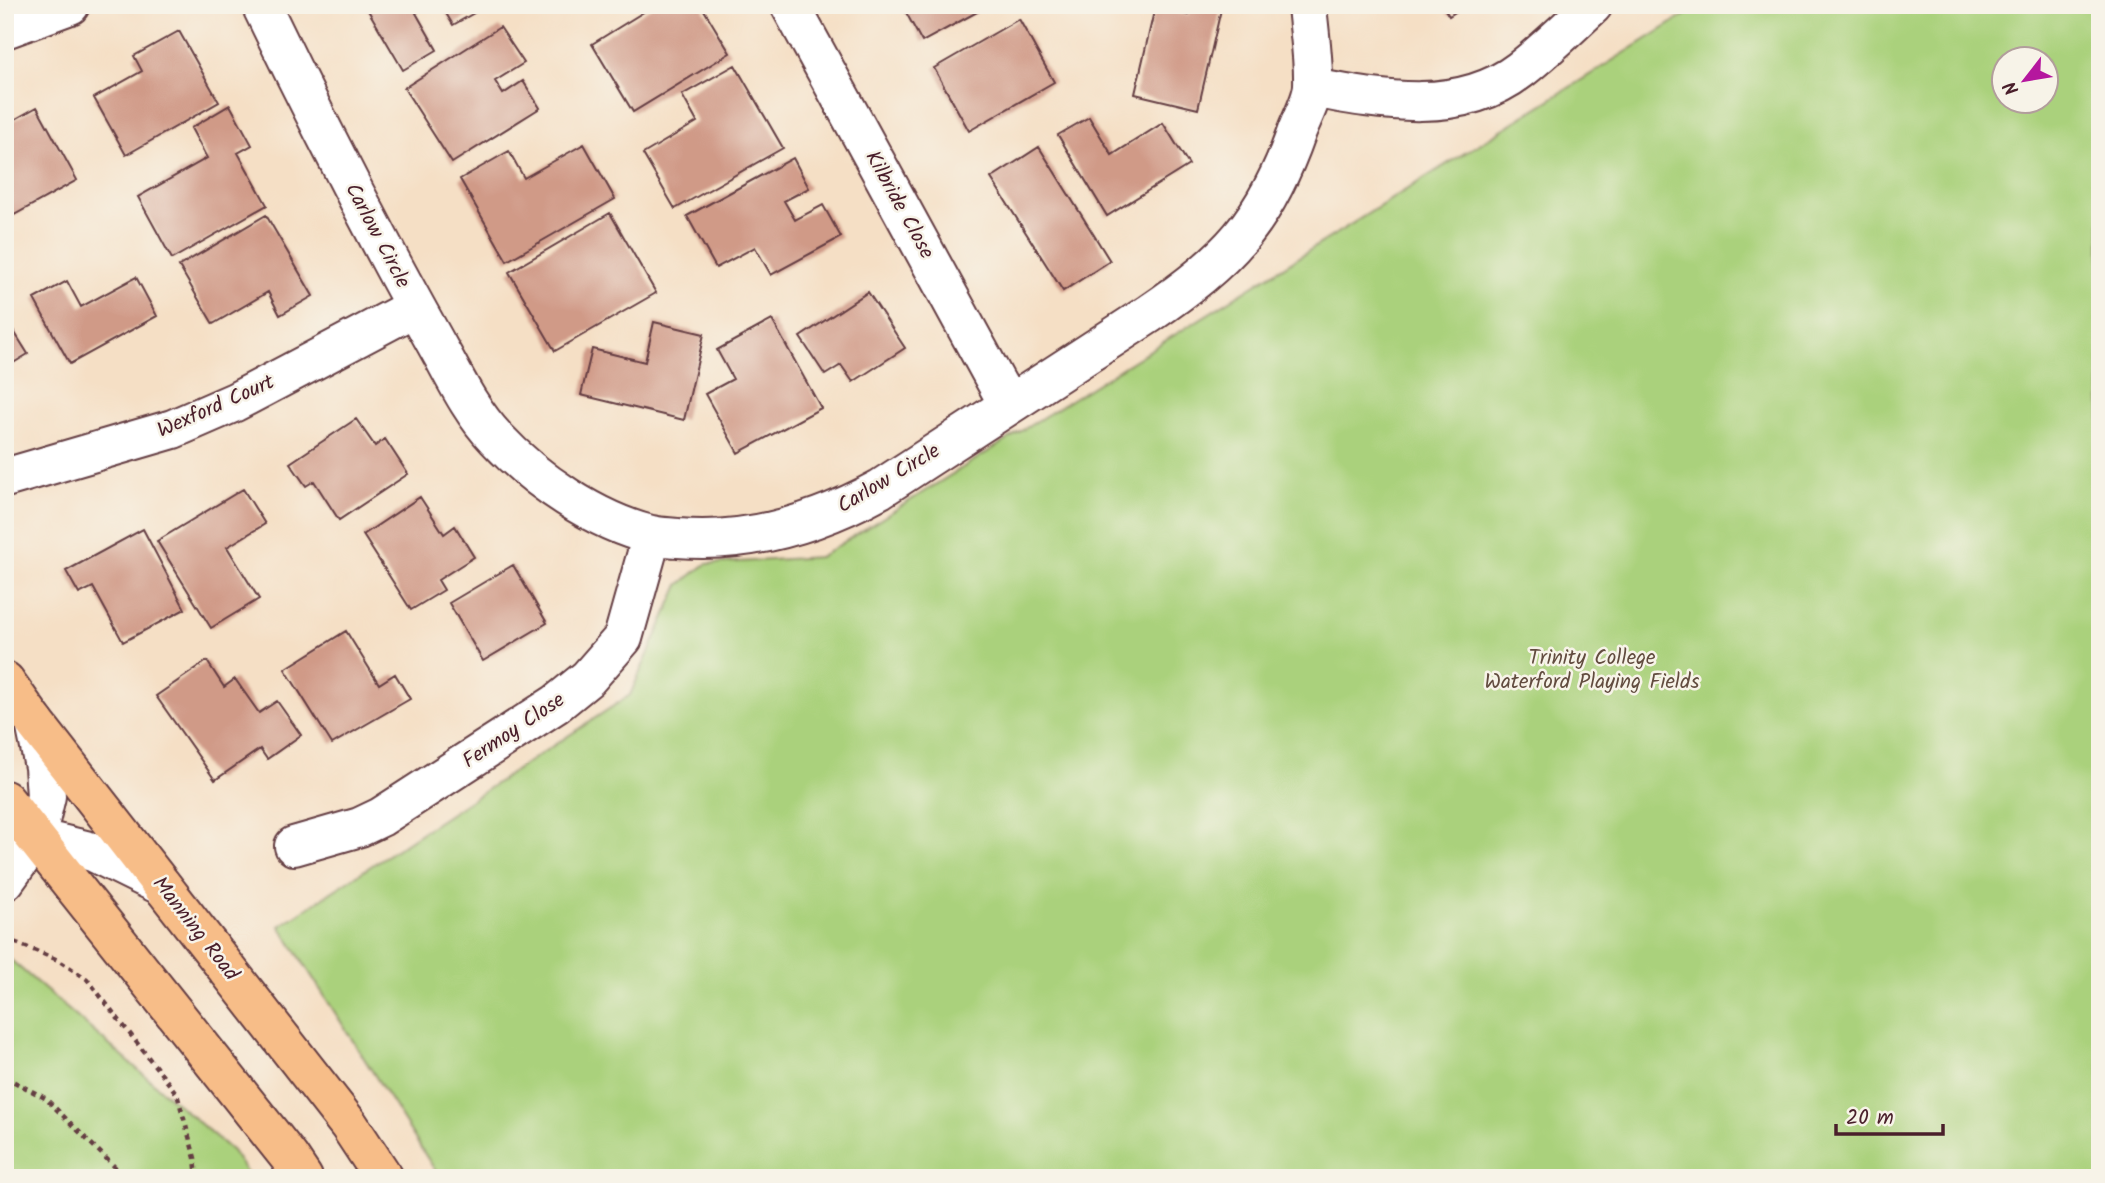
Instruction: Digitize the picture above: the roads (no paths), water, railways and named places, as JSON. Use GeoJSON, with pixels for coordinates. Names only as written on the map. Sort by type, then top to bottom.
{"type":"FeatureCollection","features":[{"type":"Feature","properties":{"kind":"main road","name":"Manning Road"},"geometry":{"type":"LineString","coordinates":[[5,681],[34,723],[349,1125],[384,1178]]}},
{"type":"Feature","properties":{"kind":"main road"},"geometry":{"type":"LineString","coordinates":[[5,800],[20,845],[289,1157],[303,1178]]}},
{"type":"Feature","properties":{"kind":"street"},"geometry":{"type":"LineString","coordinates":[[5,29],[70,5]]}},
{"type":"Feature","properties":{"kind":"street","name":"Carlow Circle"},"geometry":{"type":"LineString","coordinates":[[261,5],[319,127],[415,307],[459,385],[495,437],[557,492],[604,517],[652,535],[701,540],[746,536],[796,526],[830,514],[880,489],[1191,286],[1231,249],[1259,214],[1276,186],[1313,88],[1307,5]]}},
{"type":"Feature","properties":{"kind":"street","name":"Kilbride Close"},"geometry":{"type":"LineString","coordinates":[[790,5],[1008,404]]}},
{"type":"Feature","properties":{"kind":"street"},"geometry":{"type":"LineString","coordinates":[[1313,88],[1388,102],[1468,96],[1498,84],[1520,70],[1592,5]]}},
{"type":"Feature","properties":{"kind":"street","name":"Wexford Court"},"geometry":{"type":"LineString","coordinates":[[5,478],[173,429],[235,402],[415,307]]}},
{"type":"Feature","properties":{"kind":"street","name":"Fermoy Close"},"geometry":{"type":"LineString","coordinates":[[294,846],[360,827],[392,811],[556,704],[588,678],[623,638],[652,535]]}},
{"type":"Feature","properties":{"kind":"street"},"geometry":{"type":"LineString","coordinates":[[6,896],[20,845],[46,796],[44,767],[34,723]]}},
{"type":"Feature","properties":{"kind":"street"},"geometry":{"type":"LineString","coordinates":[[20,845],[93,852],[162,886]]}},
{"type":"Feature","properties":{"kind":"park label","name":"Trinity College Waterford Playing Fields"},"geometry":{"type":"Point","coordinates":[1592,670]}}]}
